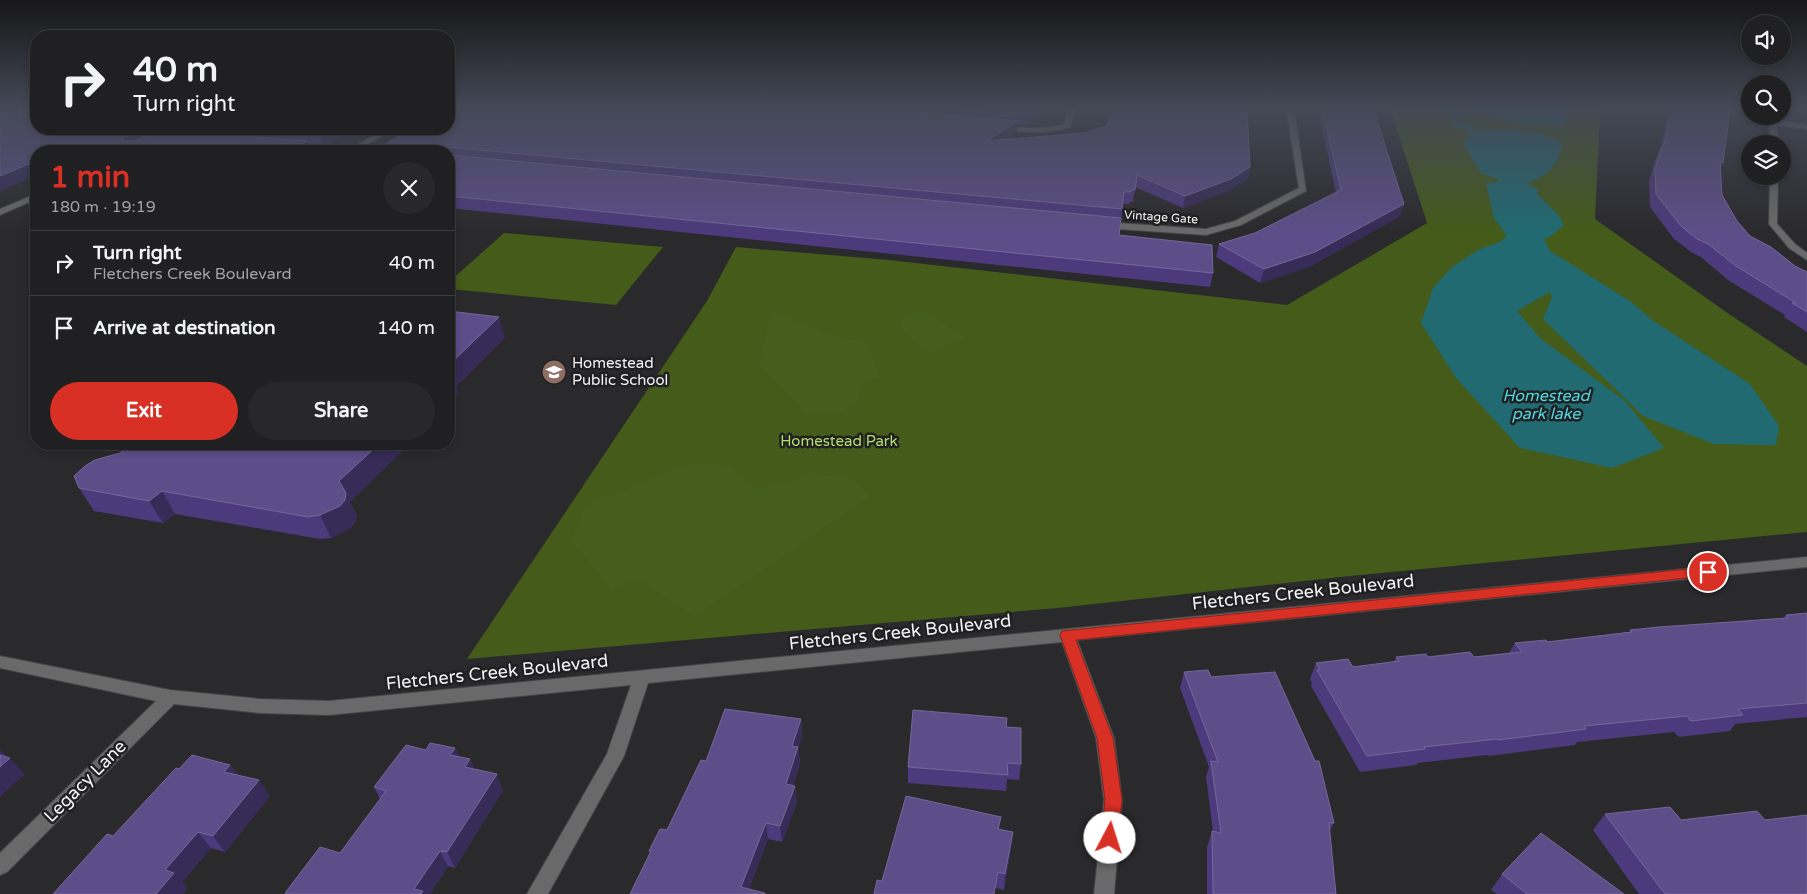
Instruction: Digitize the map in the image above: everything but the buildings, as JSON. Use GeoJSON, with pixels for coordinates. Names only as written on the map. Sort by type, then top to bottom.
{"type":"FeatureCollection","features":[{"type":"Feature","properties":{"kind":"street","name":"Vintage Gate"},"geometry":{"type":"LineString","coordinates":[[1089,223],[1206,232],[1238,223],[1304,189],[1297,150]]}},
{"type":"Feature","properties":{"kind":"street"},"geometry":{"type":"LineString","coordinates":[[1774,185],[1773,224],[1792,246],[1807,257]]}},
{"type":"Feature","properties":{"kind":"street"},"geometry":{"type":"LineString","coordinates":[[0,212],[30,199]]}},
{"type":"Feature","properties":{"kind":"street","name":"Fletchers Creek Boulevard"},"geometry":{"type":"LineString","coordinates":[[0,662],[170,697],[260,706],[329,708],[1807,562]]}},
{"type":"Feature","properties":{"kind":"street"},"geometry":{"type":"LineString","coordinates":[[1067,635],[1105,738],[1113,800],[1104,894]]}},
{"type":"Feature","properties":{"kind":"street"},"geometry":{"type":"LineString","coordinates":[[538,894],[615,756],[642,678]]}},
{"type":"Feature","properties":{"kind":"street","name":"Legacy Lane"},"geometry":{"type":"LineString","coordinates":[[0,866],[170,697]]}},
{"type":"Feature","properties":{"kind":"green space","name":"Homestead Park"},"geometry":{"type":"Polygon","coordinates":[[[1403,150],[1598,150],[1595,219],[1726,312],[1807,366],[1807,532],[1350,576],[1058,608],[467,659],[707,301],[736,247],[889,260],[1287,305],[1427,223],[1403,150]]]}},
{"type":"Feature","properties":{"kind":"green space"},"geometry":{"type":"Polygon","coordinates":[[[504,233],[663,247],[616,305],[455,290],[455,277],[504,233]]]}},
{"type":"Feature","properties":{"kind":"green space"},"geometry":{"type":"Polygon","coordinates":[[[771,310],[825,334],[869,343],[879,377],[861,383],[857,400],[844,411],[808,415],[759,365],[771,310]]]}},
{"type":"Feature","properties":{"kind":"green space"},"geometry":{"type":"Polygon","coordinates":[[[927,312],[966,339],[935,350],[918,345],[900,326],[908,313],[927,312]]]}},
{"type":"Feature","properties":{"kind":"green space"},"geometry":{"type":"Polygon","coordinates":[[[689,463],[729,466],[757,490],[814,474],[851,478],[871,496],[694,617],[639,578],[612,589],[571,540],[586,506],[689,463]]]}},
{"type":"Feature","properties":{"kind":"water","name":"Homestead park lake"},"geometry":{"type":"Polygon","coordinates":[[[1467,150],[1561,150],[1558,159],[1546,174],[1526,183],[1538,189],[1537,194],[1558,214],[1564,225],[1551,236],[1544,239],[1550,251],[1630,301],[1652,320],[1750,384],[1779,426],[1776,445],[1714,444],[1643,416],[1543,319],[1552,297],[1550,292],[1517,311],[1541,339],[1624,400],[1664,448],[1612,468],[1520,448],[1456,378],[1421,323],[1433,288],[1452,267],[1480,249],[1500,242],[1507,236],[1494,218],[1486,183],[1498,182],[1499,180],[1481,173],[1467,150]]]}},
{"type":"Feature","properties":{"kind":"place","name":"Homestead Public School"},"geometry":{"type":"Point","coordinates":[554,372]}},
{"type":"Feature","properties":{"kind":"route"},"geometry":{"type":"LineString","coordinates":[[1110,838],[1113,800],[1105,738],[1067,635],[1708,572]]}}]}
